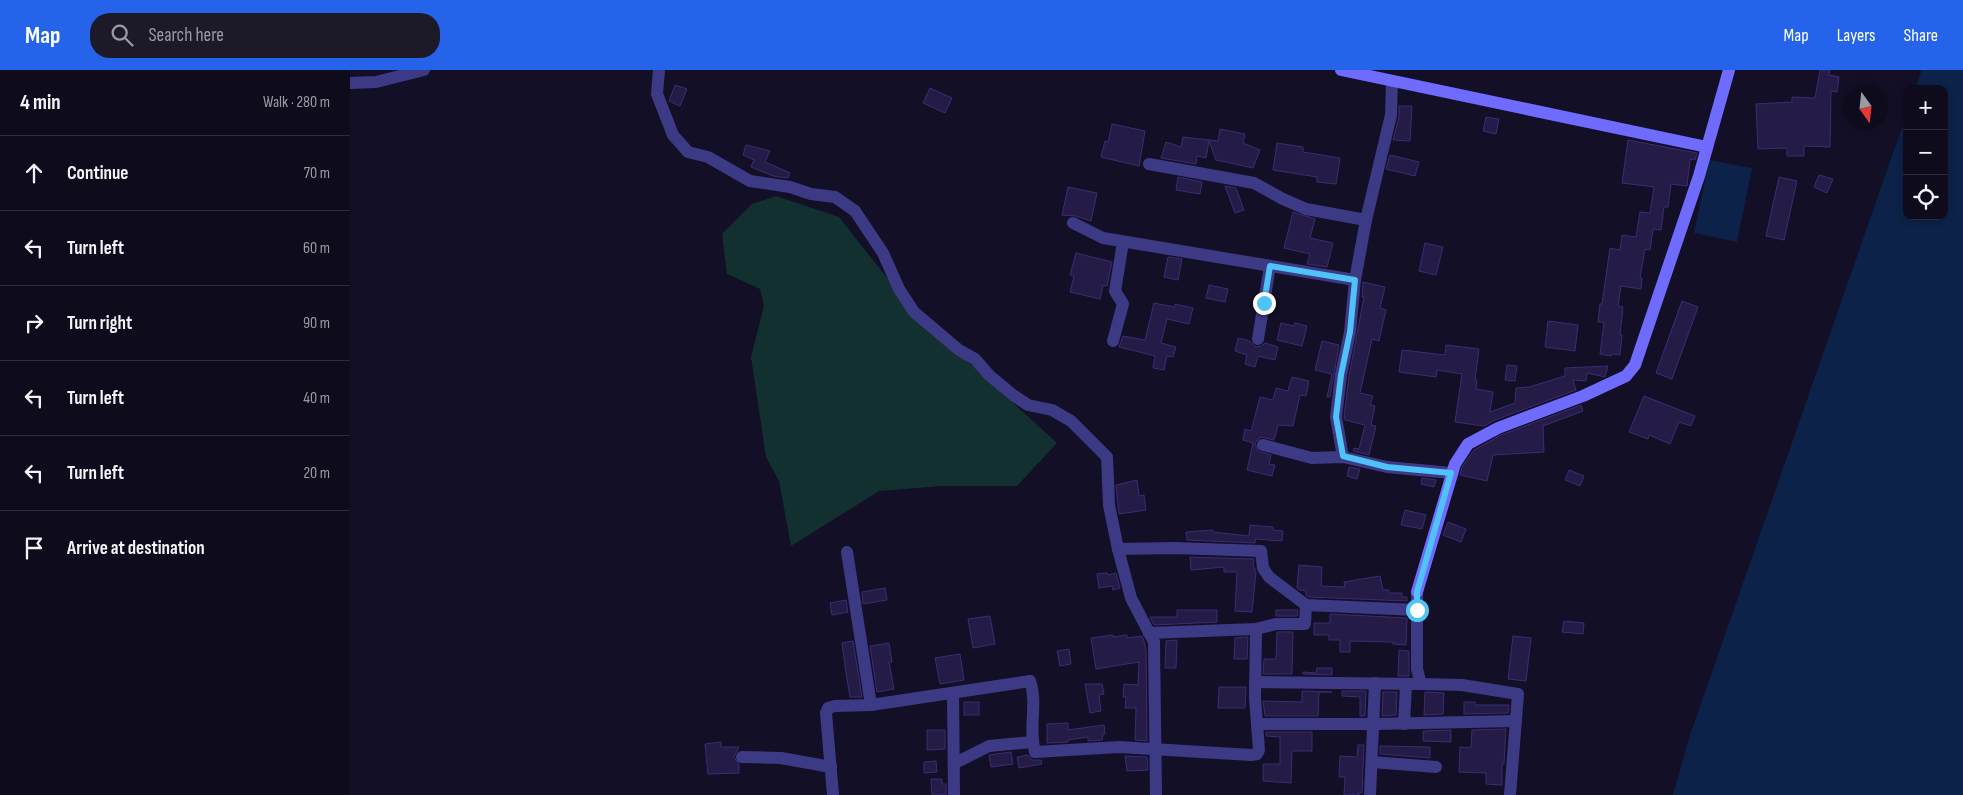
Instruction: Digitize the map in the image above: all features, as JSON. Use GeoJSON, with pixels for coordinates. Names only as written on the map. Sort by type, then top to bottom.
{"type":"FeatureCollection","features":[{"type":"Feature","properties":{"kind":"street"},"geometry":{"type":"LineString","coordinates":[[350,83],[376,82],[424,70]]}},
{"type":"Feature","properties":{"kind":"street"},"geometry":{"type":"LineString","coordinates":[[659,70],[657,94],[673,135],[688,152],[708,156],[750,181],[790,187],[811,194],[835,197],[855,211],[883,253],[898,289],[914,312],[959,350],[975,359],[989,375],[1013,395],[1028,405],[1052,410],[1071,421],[1107,457],[1109,506],[1118,549],[1131,598],[1154,642],[1156,795]]}},
{"type":"Feature","properties":{"kind":"street"},"geometry":{"type":"LineString","coordinates":[[1341,70],[1707,147]]}},
{"type":"Feature","properties":{"kind":"street"},"geometry":{"type":"LineString","coordinates":[[1421,684],[1417,669],[1417,592],[1454,464],[1468,444],[1498,428],[1583,396],[1626,376],[1635,365],[1707,147],[1729,70]]}},
{"type":"Feature","properties":{"kind":"street"},"geometry":{"type":"LineString","coordinates":[[1343,456],[1336,417],[1341,375],[1350,332],[1355,280],[1366,220],[1391,115],[1392,81]]}},
{"type":"Feature","properties":{"kind":"street"},"geometry":{"type":"LineString","coordinates":[[1149,164],[1254,183],[1306,209],[1366,220]]}},
{"type":"Feature","properties":{"kind":"street"},"geometry":{"type":"LineString","coordinates":[[1073,223],[1103,238],[1355,280]]}},
{"type":"Feature","properties":{"kind":"street"},"geometry":{"type":"LineString","coordinates":[[1113,341],[1123,304],[1115,291],[1123,242]]}},
{"type":"Feature","properties":{"kind":"street"},"geometry":{"type":"LineString","coordinates":[[1258,340],[1270,266]]}},
{"type":"Feature","properties":{"kind":"street"},"geometry":{"type":"LineString","coordinates":[[1263,445],[1312,458],[1343,456],[1387,467],[1451,473]]}},
{"type":"Feature","properties":{"kind":"street"},"geometry":{"type":"LineString","coordinates":[[1118,549],[1261,551],[1263,568],[1269,577],[1306,605],[1417,610]]}},
{"type":"Feature","properties":{"kind":"street"},"geometry":{"type":"LineString","coordinates":[[847,552],[871,705]]}},
{"type":"Feature","properties":{"kind":"street"},"geometry":{"type":"LineString","coordinates":[[1149,633],[1256,629],[1276,624],[1305,624],[1306,605]]}},
{"type":"Feature","properties":{"kind":"street"},"geometry":{"type":"LineString","coordinates":[[833,795],[826,713],[828,708],[835,706],[871,705],[1030,681],[1034,692],[1032,742],[1036,752],[1119,747],[1256,754],[1258,750],[1255,682],[1256,629]]}},
{"type":"Feature","properties":{"kind":"street"},"geometry":{"type":"LineString","coordinates":[[1255,682],[1462,685],[1518,694],[1510,795]]}},
{"type":"Feature","properties":{"kind":"street"},"geometry":{"type":"LineString","coordinates":[[1370,795],[1375,683]]}},
{"type":"Feature","properties":{"kind":"street"},"geometry":{"type":"LineString","coordinates":[[1404,724],[1406,684]]}},
{"type":"Feature","properties":{"kind":"street"},"geometry":{"type":"LineString","coordinates":[[953,693],[954,795]]}},
{"type":"Feature","properties":{"kind":"street"},"geometry":{"type":"LineString","coordinates":[[1257,724],[1404,724],[1516,721]]}},
{"type":"Feature","properties":{"kind":"street"},"geometry":{"type":"LineString","coordinates":[[955,763],[989,746],[1032,742]]}},
{"type":"Feature","properties":{"kind":"street"},"geometry":{"type":"LineString","coordinates":[[742,757],[781,758],[831,767]]}},
{"type":"Feature","properties":{"kind":"street"},"geometry":{"type":"LineString","coordinates":[[1372,762],[1436,767]]}},
{"type":"Feature","properties":{"kind":"green space"},"geometry":{"type":"Polygon","coordinates":[[[776,196],[839,217],[914,312],[1057,443],[1017,486],[942,486],[879,491],[791,546],[779,481],[766,457],[751,357],[764,306],[760,289],[727,274],[722,234],[752,204],[776,196]]]}},
{"type":"Feature","properties":{"kind":"water"},"geometry":{"type":"Polygon","coordinates":[[[1922,70],[1963,70],[1963,795],[1673,795],[1689,738],[1903,124],[1903,220],[1948,220],[1948,85],[1916,85],[1922,70]]]}},
{"type":"Feature","properties":{"kind":"water"},"geometry":{"type":"Polygon","coordinates":[[[1709,160],[1752,168],[1737,242],[1694,233],[1709,160]]]}},
{"type":"Feature","properties":{"kind":"building"},"geometry":{"type":"Polygon","coordinates":[[[1820,70],[1830,70],[1829,75],[1839,77],[1837,92],[1831,91],[1830,147],[1804,146],[1804,156],[1787,156],[1787,148],[1758,149],[1756,104],[1792,102],[1792,97],[1815,98],[1820,70]]]}},
{"type":"Feature","properties":{"kind":"building"},"geometry":{"type":"Polygon","coordinates":[[[675,85],[687,89],[680,106],[669,101],[675,85]]]}},
{"type":"Feature","properties":{"kind":"building"},"geometry":{"type":"Polygon","coordinates":[[[930,88],[952,98],[945,113],[923,103],[930,88]]]}},
{"type":"Feature","properties":{"kind":"building"},"geometry":{"type":"Polygon","coordinates":[[[1399,106],[1412,106],[1410,141],[1393,140],[1399,117],[1399,106]]]}},
{"type":"Feature","properties":{"kind":"building"},"geometry":{"type":"Polygon","coordinates":[[[1486,117],[1499,119],[1496,134],[1483,131],[1486,117]]]}},
{"type":"Feature","properties":{"kind":"building"},"geometry":{"type":"Polygon","coordinates":[[[1112,124],[1145,131],[1139,166],[1101,157],[1105,141],[1108,142],[1112,124]]]}},
{"type":"Feature","properties":{"kind":"building"},"geometry":{"type":"Polygon","coordinates":[[[1220,129],[1245,134],[1243,143],[1260,150],[1253,168],[1216,160],[1209,141],[1206,158],[1197,156],[1196,164],[1161,158],[1166,142],[1181,147],[1183,137],[1218,141],[1220,129]]]}},
{"type":"Feature","properties":{"kind":"building"},"geometry":{"type":"Polygon","coordinates":[[[1628,140],[1697,153],[1695,160],[1690,159],[1687,186],[1671,184],[1668,207],[1664,207],[1661,230],[1653,229],[1650,250],[1645,249],[1640,278],[1642,278],[1641,289],[1621,286],[1618,306],[1623,307],[1620,355],[1612,354],[1611,356],[1600,354],[1604,322],[1598,322],[1610,248],[1620,250],[1622,235],[1636,237],[1640,212],[1650,213],[1654,187],[1622,183],[1628,140]]]}},
{"type":"Feature","properties":{"kind":"building"},"geometry":{"type":"Polygon","coordinates":[[[1277,143],[1303,147],[1303,152],[1340,158],[1336,184],[1317,182],[1317,177],[1273,170],[1277,143]]]}},
{"type":"Feature","properties":{"kind":"building"},"geometry":{"type":"Polygon","coordinates":[[[746,145],[770,151],[765,162],[790,173],[788,178],[773,176],[751,167],[754,160],[743,155],[746,145]]]}},
{"type":"Feature","properties":{"kind":"building"},"geometry":{"type":"Polygon","coordinates":[[[1390,155],[1419,162],[1415,176],[1386,169],[1390,155]]]}},
{"type":"Feature","properties":{"kind":"building"},"geometry":{"type":"Polygon","coordinates":[[[1819,175],[1833,179],[1827,193],[1814,187],[1819,175]]]}},
{"type":"Feature","properties":{"kind":"building"},"geometry":{"type":"Polygon","coordinates":[[[1178,177],[1202,182],[1200,194],[1176,190],[1178,177]]]}},
{"type":"Feature","properties":{"kind":"building"},"geometry":{"type":"Polygon","coordinates":[[[1779,177],[1797,181],[1784,240],[1766,236],[1779,177]]]}},
{"type":"Feature","properties":{"kind":"building"},"geometry":{"type":"Polygon","coordinates":[[[1225,186],[1236,188],[1244,210],[1235,213],[1225,186]]]}},
{"type":"Feature","properties":{"kind":"building"},"geometry":{"type":"Polygon","coordinates":[[[1068,187],[1097,193],[1091,221],[1076,216],[1062,215],[1068,187]]]}},
{"type":"Feature","properties":{"kind":"building"},"geometry":{"type":"Polygon","coordinates":[[[1293,212],[1315,219],[1310,238],[1333,243],[1327,267],[1307,264],[1310,254],[1284,248],[1293,212]]]}},
{"type":"Feature","properties":{"kind":"building"},"geometry":{"type":"Polygon","coordinates":[[[1425,243],[1443,247],[1436,275],[1419,271],[1425,243]]]}},
{"type":"Feature","properties":{"kind":"building"},"geometry":{"type":"Polygon","coordinates":[[[1076,253],[1112,262],[1107,286],[1103,285],[1100,299],[1070,292],[1074,276],[1070,275],[1076,253]]]}},
{"type":"Feature","properties":{"kind":"building"},"geometry":{"type":"Polygon","coordinates":[[[1168,257],[1182,259],[1178,280],[1164,277],[1168,257]]]}},
{"type":"Feature","properties":{"kind":"building"},"geometry":{"type":"Polygon","coordinates":[[[1363,282],[1385,287],[1380,308],[1386,310],[1379,341],[1372,339],[1360,393],[1373,396],[1370,405],[1375,406],[1371,425],[1376,426],[1369,455],[1353,451],[1354,448],[1359,449],[1365,425],[1345,420],[1344,417],[1349,376],[1364,297],[1362,297],[1363,282]]]}},
{"type":"Feature","properties":{"kind":"building"},"geometry":{"type":"Polygon","coordinates":[[[1209,285],[1228,289],[1225,302],[1206,298],[1209,285]]]}},
{"type":"Feature","properties":{"kind":"building"},"geometry":{"type":"Polygon","coordinates":[[[1682,301],[1698,307],[1672,379],[1656,373],[1682,301]]]}},
{"type":"Feature","properties":{"kind":"building"},"geometry":{"type":"Polygon","coordinates":[[[1154,303],[1175,307],[1175,304],[1193,308],[1189,324],[1167,319],[1161,343],[1176,347],[1173,357],[1167,356],[1164,370],[1153,368],[1155,356],[1119,347],[1123,336],[1145,340],[1154,303]]]}},
{"type":"Feature","properties":{"kind":"building"},"geometry":{"type":"Polygon","coordinates":[[[1548,321],[1578,325],[1575,351],[1545,347],[1548,321]]]}},
{"type":"Feature","properties":{"kind":"building"},"geometry":{"type":"Polygon","coordinates":[[[1281,323],[1294,326],[1295,323],[1307,326],[1302,346],[1277,340],[1281,323]]]}},
{"type":"Feature","properties":{"kind":"building"},"geometry":{"type":"Polygon","coordinates":[[[1238,338],[1250,341],[1256,347],[1265,343],[1278,347],[1275,360],[1258,356],[1255,367],[1245,364],[1247,355],[1235,351],[1238,338]]]}},
{"type":"Feature","properties":{"kind":"building"},"geometry":{"type":"Polygon","coordinates":[[[1322,341],[1339,345],[1330,397],[1327,397],[1332,374],[1315,370],[1322,341]]]}},
{"type":"Feature","properties":{"kind":"building"},"geometry":{"type":"Polygon","coordinates":[[[1446,345],[1479,349],[1475,380],[1477,380],[1476,389],[1493,392],[1490,412],[1515,403],[1516,388],[1529,387],[1565,376],[1565,368],[1608,366],[1605,377],[1587,373],[1586,381],[1573,380],[1576,390],[1495,420],[1484,426],[1455,422],[1462,374],[1437,370],[1436,377],[1399,372],[1402,350],[1445,355],[1446,345]]]}},
{"type":"Feature","properties":{"kind":"building"},"geometry":{"type":"Polygon","coordinates":[[[1507,365],[1517,366],[1515,381],[1505,380],[1507,365]]]}},
{"type":"Feature","properties":{"kind":"building"},"geometry":{"type":"Polygon","coordinates":[[[1292,377],[1309,381],[1306,396],[1300,395],[1293,426],[1278,425],[1274,440],[1261,437],[1255,443],[1258,451],[1271,455],[1269,464],[1275,465],[1272,476],[1247,470],[1253,443],[1243,440],[1245,429],[1251,431],[1260,397],[1273,400],[1276,388],[1288,391],[1292,377]]]}},
{"type":"Feature","properties":{"kind":"building"},"geometry":{"type":"Polygon","coordinates":[[[1644,396],[1695,416],[1691,426],[1679,422],[1670,444],[1649,435],[1648,439],[1629,432],[1644,396]]]}},
{"type":"Feature","properties":{"kind":"building"},"geometry":{"type":"Polygon","coordinates":[[[1581,405],[1583,411],[1543,426],[1544,452],[1493,455],[1487,481],[1460,475],[1462,467],[1474,450],[1501,435],[1581,405]]]}},
{"type":"Feature","properties":{"kind":"building"},"geometry":{"type":"Polygon","coordinates":[[[1349,467],[1360,469],[1357,479],[1347,476],[1349,467]]]}},
{"type":"Feature","properties":{"kind":"building"},"geometry":{"type":"Polygon","coordinates":[[[1569,470],[1584,476],[1580,486],[1565,480],[1569,470]]]}},
{"type":"Feature","properties":{"kind":"building"},"geometry":{"type":"Polygon","coordinates":[[[1422,478],[1436,480],[1434,487],[1421,484],[1422,478]]]}},
{"type":"Feature","properties":{"kind":"building"},"geometry":{"type":"Polygon","coordinates":[[[1137,480],[1139,496],[1144,495],[1146,510],[1119,514],[1116,485],[1137,480]]]}},
{"type":"Feature","properties":{"kind":"building"},"geometry":{"type":"Polygon","coordinates":[[[1405,510],[1426,515],[1422,529],[1401,525],[1405,510]]]}},
{"type":"Feature","properties":{"kind":"building"},"geometry":{"type":"Polygon","coordinates":[[[1448,522],[1466,529],[1461,542],[1443,535],[1448,522]]]}},
{"type":"Feature","properties":{"kind":"building"},"geometry":{"type":"Polygon","coordinates":[[[1250,525],[1273,527],[1273,530],[1283,531],[1282,541],[1255,539],[1255,543],[1187,540],[1186,532],[1213,530],[1213,532],[1249,536],[1250,525]]]}},
{"type":"Feature","properties":{"kind":"building"},"geometry":{"type":"Polygon","coordinates":[[[1190,557],[1254,559],[1253,565],[1256,572],[1252,612],[1235,611],[1237,572],[1224,572],[1224,567],[1191,570],[1190,557]]]}},
{"type":"Feature","properties":{"kind":"building"},"geometry":{"type":"Polygon","coordinates":[[[1299,565],[1322,567],[1321,586],[1345,587],[1344,582],[1380,576],[1383,590],[1389,590],[1389,593],[1402,593],[1402,597],[1407,597],[1407,601],[1309,597],[1306,595],[1306,591],[1297,588],[1299,565]]]}},
{"type":"Feature","properties":{"kind":"building"},"geometry":{"type":"Polygon","coordinates":[[[1107,573],[1108,575],[1116,573],[1120,588],[1113,590],[1112,586],[1099,588],[1097,574],[1107,573]]]}},
{"type":"Feature","properties":{"kind":"building"},"geometry":{"type":"Polygon","coordinates":[[[885,588],[887,600],[863,604],[862,592],[885,588]]]}},
{"type":"Feature","properties":{"kind":"building"},"geometry":{"type":"Polygon","coordinates":[[[846,600],[848,612],[832,615],[830,603],[846,600]]]}},
{"type":"Feature","properties":{"kind":"building"},"geometry":{"type":"Polygon","coordinates":[[[1177,610],[1217,610],[1217,622],[1154,625],[1150,617],[1177,617],[1177,610]]]}},
{"type":"Feature","properties":{"kind":"building"},"geometry":{"type":"Polygon","coordinates":[[[1276,610],[1298,610],[1297,616],[1276,616],[1276,610]]]}},
{"type":"Feature","properties":{"kind":"building"},"geometry":{"type":"Polygon","coordinates":[[[1330,614],[1407,618],[1406,645],[1393,644],[1393,642],[1350,641],[1350,652],[1340,652],[1340,640],[1329,640],[1329,635],[1314,635],[1314,623],[1330,623],[1330,614]]]}},
{"type":"Feature","properties":{"kind":"building"},"geometry":{"type":"Polygon","coordinates":[[[990,616],[995,644],[973,648],[968,619],[990,616]]]}},
{"type":"Feature","properties":{"kind":"building"},"geometry":{"type":"Polygon","coordinates":[[[1564,621],[1584,623],[1583,634],[1562,632],[1564,621]]]}},
{"type":"Feature","properties":{"kind":"building"},"geometry":{"type":"Polygon","coordinates":[[[1277,632],[1293,632],[1292,674],[1263,674],[1264,659],[1276,659],[1277,632]]]}},
{"type":"Feature","properties":{"kind":"building"},"geometry":{"type":"Polygon","coordinates":[[[1113,635],[1113,637],[1127,635],[1127,638],[1142,636],[1144,641],[1146,651],[1147,741],[1135,740],[1136,708],[1125,708],[1126,697],[1123,697],[1124,684],[1138,685],[1139,662],[1096,669],[1091,638],[1113,635]]]}},
{"type":"Feature","properties":{"kind":"building"},"geometry":{"type":"Polygon","coordinates":[[[1513,636],[1531,638],[1526,681],[1508,679],[1513,636]]]}},
{"type":"Feature","properties":{"kind":"building"},"geometry":{"type":"Polygon","coordinates":[[[1248,637],[1247,659],[1234,659],[1235,638],[1248,637]]]}},
{"type":"Feature","properties":{"kind":"building"},"geometry":{"type":"Polygon","coordinates":[[[1177,640],[1176,668],[1165,668],[1166,641],[1177,640]]]}},
{"type":"Feature","properties":{"kind":"building"},"geometry":{"type":"Polygon","coordinates":[[[853,641],[862,697],[850,697],[846,673],[842,643],[853,641]]]}},
{"type":"Feature","properties":{"kind":"building"},"geometry":{"type":"Polygon","coordinates":[[[889,643],[892,662],[889,662],[894,689],[877,692],[870,646],[889,643]]]}},
{"type":"Feature","properties":{"kind":"building"},"geometry":{"type":"Polygon","coordinates":[[[1069,649],[1071,664],[1060,666],[1057,651],[1069,649]]]}},
{"type":"Feature","properties":{"kind":"building"},"geometry":{"type":"Polygon","coordinates":[[[1399,650],[1409,651],[1409,676],[1398,676],[1399,650]]]}},
{"type":"Feature","properties":{"kind":"building"},"geometry":{"type":"Polygon","coordinates":[[[960,654],[964,680],[940,684],[935,658],[960,654]]]}},
{"type":"Feature","properties":{"kind":"building"},"geometry":{"type":"Polygon","coordinates":[[[1317,668],[1332,668],[1332,675],[1303,674],[1303,672],[1316,673],[1317,668]]]}},
{"type":"Feature","properties":{"kind":"building"},"geometry":{"type":"Polygon","coordinates":[[[1085,684],[1102,684],[1104,694],[1099,695],[1101,711],[1090,713],[1085,684]]]}},
{"type":"Feature","properties":{"kind":"building"},"geometry":{"type":"Polygon","coordinates":[[[1219,687],[1246,687],[1245,708],[1218,708],[1219,687]]]}},
{"type":"Feature","properties":{"kind":"building"},"geometry":{"type":"Polygon","coordinates":[[[1302,691],[1332,692],[1319,692],[1318,716],[1265,716],[1263,701],[1302,702],[1302,691]]]}},
{"type":"Feature","properties":{"kind":"building"},"geometry":{"type":"Polygon","coordinates":[[[1342,691],[1366,691],[1365,716],[1360,716],[1360,697],[1342,696],[1342,691]]]}},
{"type":"Feature","properties":{"kind":"building"},"geometry":{"type":"Polygon","coordinates":[[[1383,692],[1397,692],[1396,715],[1382,716],[1383,692]]]}},
{"type":"Feature","properties":{"kind":"building"},"geometry":{"type":"Polygon","coordinates":[[[1425,692],[1444,693],[1443,714],[1424,715],[1425,692]]]}},
{"type":"Feature","properties":{"kind":"building"},"geometry":{"type":"Polygon","coordinates":[[[964,702],[979,702],[979,715],[964,715],[964,702]]]}},
{"type":"Feature","properties":{"kind":"building"},"geometry":{"type":"Polygon","coordinates":[[[1464,702],[1475,702],[1475,705],[1509,705],[1508,713],[1464,714],[1464,702]]]}},
{"type":"Feature","properties":{"kind":"building"},"geometry":{"type":"Polygon","coordinates":[[[1068,723],[1068,730],[1104,725],[1105,734],[1103,734],[1102,740],[1088,741],[1088,737],[1068,740],[1068,742],[1047,743],[1047,724],[1068,723]]]}},
{"type":"Feature","properties":{"kind":"building"},"geometry":{"type":"Polygon","coordinates":[[[1506,729],[1502,785],[1486,784],[1486,773],[1459,772],[1460,747],[1471,748],[1472,730],[1506,729]]]}},
{"type":"Feature","properties":{"kind":"building"},"geometry":{"type":"Polygon","coordinates":[[[927,730],[945,730],[945,749],[927,750],[927,730]]]}},
{"type":"Feature","properties":{"kind":"building"},"geometry":{"type":"Polygon","coordinates":[[[1451,730],[1451,742],[1423,741],[1423,731],[1451,730]]]}},
{"type":"Feature","properties":{"kind":"building"},"geometry":{"type":"Polygon","coordinates":[[[1266,732],[1312,732],[1312,751],[1292,751],[1291,783],[1263,781],[1263,764],[1280,764],[1280,737],[1266,736],[1266,732]]]}},
{"type":"Feature","properties":{"kind":"building"},"geometry":{"type":"Polygon","coordinates":[[[721,742],[721,747],[739,747],[734,757],[739,764],[739,773],[708,774],[705,744],[721,742]]]}},
{"type":"Feature","properties":{"kind":"building"},"geometry":{"type":"Polygon","coordinates":[[[1358,745],[1364,745],[1362,793],[1359,792],[1359,795],[1344,795],[1345,777],[1339,777],[1340,756],[1357,757],[1358,745]]]}},
{"type":"Feature","properties":{"kind":"building"},"geometry":{"type":"Polygon","coordinates":[[[1380,746],[1430,747],[1430,758],[1380,754],[1380,746]]]}},
{"type":"Feature","properties":{"kind":"building"},"geometry":{"type":"Polygon","coordinates":[[[1011,752],[1013,764],[991,767],[989,755],[1011,752]]]}},
{"type":"Feature","properties":{"kind":"building"},"geometry":{"type":"Polygon","coordinates":[[[1028,755],[1032,760],[1041,760],[1042,764],[1019,768],[1017,757],[1028,755]]]}},
{"type":"Feature","properties":{"kind":"building"},"geometry":{"type":"Polygon","coordinates":[[[1125,756],[1147,757],[1148,770],[1127,771],[1125,756]]]}},
{"type":"Feature","properties":{"kind":"building"},"geometry":{"type":"Polygon","coordinates":[[[936,761],[937,772],[924,773],[924,762],[936,761]]]}},
{"type":"Feature","properties":{"kind":"building"},"geometry":{"type":"Polygon","coordinates":[[[931,779],[942,779],[942,784],[946,784],[946,795],[932,795],[931,779]]]}},
{"type":"Feature","properties":{"kind":"route"},"geometry":{"type":"LineString","coordinates":[[1264,303],[1270,266],[1355,280],[1350,332],[1341,375],[1336,417],[1343,456],[1387,467],[1451,473],[1417,592],[1417,610]]}}]}
